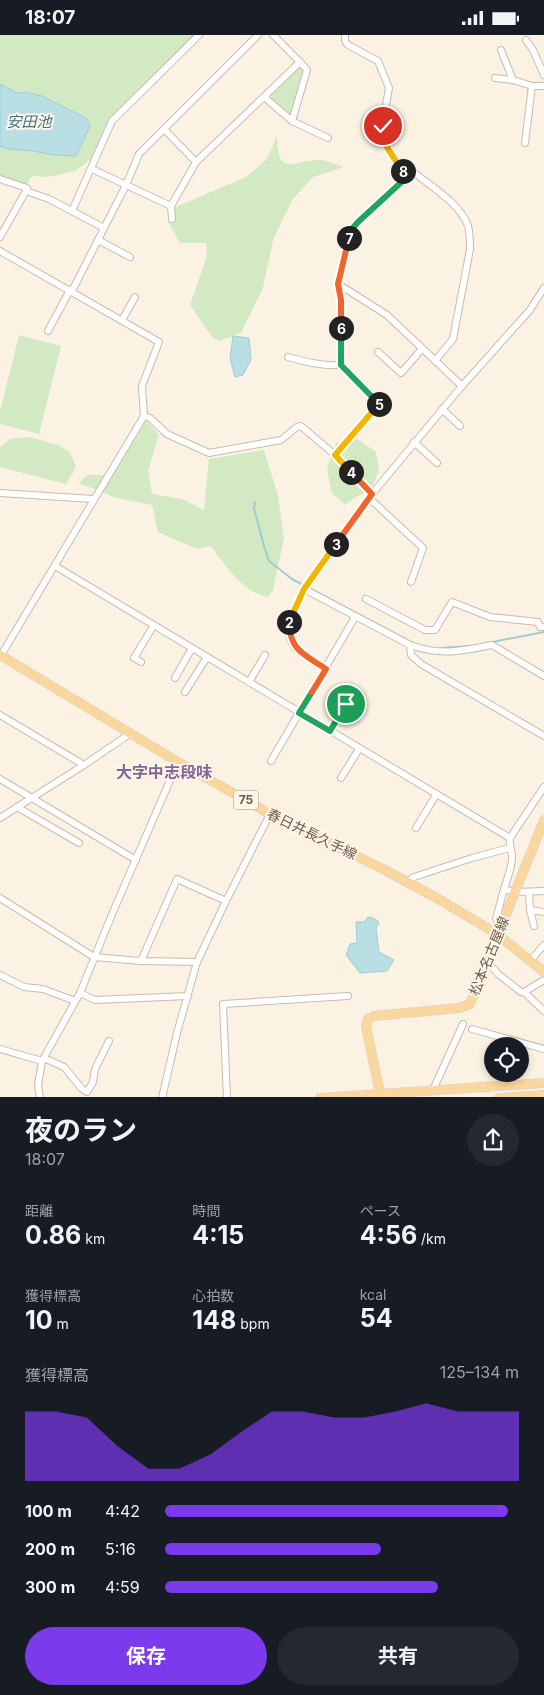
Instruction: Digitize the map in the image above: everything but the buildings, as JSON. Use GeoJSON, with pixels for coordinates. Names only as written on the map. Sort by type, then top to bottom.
{"type":"FeatureCollection","features":[{"type":"Feature","properties":{"kind":"main road","name":"春日井長久手線"},"geometry":{"type":"LineString","coordinates":[[0,656],[178,762],[270,814],[408,881],[497,934],[544,972]]}},
{"type":"Feature","properties":{"kind":"main road","name":"松本名古屋線"},"geometry":{"type":"LineString","coordinates":[[381,1096],[366,1026],[368,1019],[374,1015],[459,1009],[470,1004],[544,820]]}},
{"type":"Feature","properties":{"kind":"main road"},"geometry":{"type":"LineString","coordinates":[[320,1097],[381,1096],[433,1090],[544,1083]]}},
{"type":"Feature","properties":{"kind":"main road"},"geometry":{"type":"LineString","coordinates":[[499,1097],[544,1095]]}},
{"type":"Feature","properties":{"kind":"street"},"geometry":{"type":"LineString","coordinates":[[72,211],[112,121],[199,35]]}},
{"type":"Feature","properties":{"kind":"street"},"geometry":{"type":"LineString","coordinates":[[48,331],[98,241],[139,154],[258,35]]}},
{"type":"Feature","properties":{"kind":"street"},"geometry":{"type":"LineString","coordinates":[[273,35],[307,70],[292,121]]}},
{"type":"Feature","properties":{"kind":"street"},"geometry":{"type":"LineString","coordinates":[[345,35],[348,45],[378,61],[389,88],[381,133],[407,177]]}},
{"type":"Feature","properties":{"kind":"street"},"geometry":{"type":"LineString","coordinates":[[526,40],[533,50],[544,75]]}},
{"type":"Feature","properties":{"kind":"street"},"geometry":{"type":"LineString","coordinates":[[501,50],[513,80]]}},
{"type":"Feature","properties":{"kind":"street"},"geometry":{"type":"LineString","coordinates":[[172,219],[171,206],[196,162],[300,62]]}},
{"type":"Feature","properties":{"kind":"street"},"geometry":{"type":"LineString","coordinates":[[495,78],[513,80],[532,86],[544,86]]}},
{"type":"Feature","properties":{"kind":"street"},"geometry":{"type":"LineString","coordinates":[[525,143],[532,86]]}},
{"type":"Feature","properties":{"kind":"street"},"geometry":{"type":"LineString","coordinates":[[264,97],[292,121],[328,137]]}},
{"type":"Feature","properties":{"kind":"street"},"geometry":{"type":"LineString","coordinates":[[164,129],[196,162]]}},
{"type":"Feature","properties":{"kind":"street"},"geometry":{"type":"LineString","coordinates":[[92,169],[171,206]]}},
{"type":"Feature","properties":{"kind":"street"},"geometry":{"type":"LineString","coordinates":[[335,455],[379,403],[341,365],[341,300],[338,284],[351,230],[412,171],[454,205],[464,217],[470,238],[470,249],[452,339],[435,361]]}},
{"type":"Feature","properties":{"kind":"street"},"geometry":{"type":"LineString","coordinates":[[0,179],[27,188],[26,191],[49,199],[104,228]]}},
{"type":"Feature","properties":{"kind":"street"},"geometry":{"type":"LineString","coordinates":[[0,237],[26,191]]}},
{"type":"Feature","properties":{"kind":"street"},"geometry":{"type":"LineString","coordinates":[[98,241],[130,257]]}},
{"type":"Feature","properties":{"kind":"street"},"geometry":{"type":"LineString","coordinates":[[0,251],[159,342],[142,386],[144,416],[0,656]]}},
{"type":"Feature","properties":{"kind":"street"},"geometry":{"type":"LineString","coordinates":[[338,284],[387,315],[462,385]]}},
{"type":"Feature","properties":{"kind":"street"},"geometry":{"type":"LineString","coordinates":[[326,669],[296,649],[290,636],[289,623],[291,615],[306,587],[370,496],[462,385],[530,310],[544,288]]}},
{"type":"Feature","properties":{"kind":"street"},"geometry":{"type":"LineString","coordinates":[[122,320],[135,297]]}},
{"type":"Feature","properties":{"kind":"street"},"geometry":{"type":"LineString","coordinates":[[378,352],[401,373],[422,349]]}},
{"type":"Feature","properties":{"kind":"street"},"geometry":{"type":"LineString","coordinates":[[288,357],[327,366],[341,365]]}},
{"type":"Feature","properties":{"kind":"street"},"geometry":{"type":"LineString","coordinates":[[442,409],[460,426]]}},
{"type":"Feature","properties":{"kind":"street"},"geometry":{"type":"LineString","coordinates":[[144,416],[150,418],[167,435],[209,453],[281,440],[296,427],[301,426],[335,455],[370,496],[423,548],[411,582]]}},
{"type":"Feature","properties":{"kind":"street"},"geometry":{"type":"LineString","coordinates":[[414,442],[437,463]]}},
{"type":"Feature","properties":{"kind":"street"},"geometry":{"type":"LineString","coordinates":[[0,493],[93,499]]}},
{"type":"Feature","properties":{"kind":"street"},"geometry":{"type":"LineString","coordinates":[[55,566],[510,839]]}},
{"type":"Feature","properties":{"kind":"street"},"geometry":{"type":"LineString","coordinates":[[306,587],[355,617],[410,645],[428,651],[443,652],[465,651],[492,645],[544,676]]}},
{"type":"Feature","properties":{"kind":"street"},"geometry":{"type":"LineString","coordinates":[[366,599],[425,630],[435,630],[452,602],[490,617],[538,622],[540,627],[544,627]]}},
{"type":"Feature","properties":{"kind":"street"},"geometry":{"type":"LineString","coordinates":[[271,761],[355,617]]}},
{"type":"Feature","properties":{"kind":"street"},"geometry":{"type":"LineString","coordinates":[[141,662],[134,658],[154,625]]}},
{"type":"Feature","properties":{"kind":"street"},"geometry":{"type":"LineString","coordinates":[[410,645],[411,655],[421,664],[544,736]]}},
{"type":"Feature","properties":{"kind":"street"},"geometry":{"type":"LineString","coordinates":[[175,677],[192,648]]}},
{"type":"Feature","properties":{"kind":"street"},"geometry":{"type":"LineString","coordinates":[[249,682],[265,655]]}},
{"type":"Feature","properties":{"kind":"street"},"geometry":{"type":"LineString","coordinates":[[185,693],[207,657]]}},
{"type":"Feature","properties":{"kind":"street"},"geometry":{"type":"LineString","coordinates":[[330,731],[346,704]]}},
{"type":"Feature","properties":{"kind":"street"},"geometry":{"type":"LineString","coordinates":[[0,715],[84,765]]}},
{"type":"Feature","properties":{"kind":"street"},"geometry":{"type":"LineString","coordinates":[[0,818],[131,733]]}},
{"type":"Feature","properties":{"kind":"street"},"geometry":{"type":"LineString","coordinates":[[341,778],[359,749]]}},
{"type":"Feature","properties":{"kind":"street"},"geometry":{"type":"LineString","coordinates":[[40,1097],[38,1085],[43,1060],[80,993],[178,762]]}},
{"type":"Feature","properties":{"kind":"street"},"geometry":{"type":"LineString","coordinates":[[0,779],[136,860]]}},
{"type":"Feature","properties":{"kind":"street"},"geometry":{"type":"LineString","coordinates":[[502,924],[496,919],[512,863],[512,855],[509,848],[510,839],[543,792]]}},
{"type":"Feature","properties":{"kind":"street"},"geometry":{"type":"LineString","coordinates":[[416,828],[436,795]]}},
{"type":"Feature","properties":{"kind":"street"},"geometry":{"type":"LineString","coordinates":[[17,807],[79,843]]}},
{"type":"Feature","properties":{"kind":"street"},"geometry":{"type":"LineString","coordinates":[[162,1097],[197,962],[270,814]]}},
{"type":"Feature","properties":{"kind":"street"},"geometry":{"type":"LineString","coordinates":[[408,881],[414,877],[472,858],[509,848]]}},
{"type":"Feature","properties":{"kind":"street"},"geometry":{"type":"LineString","coordinates":[[141,961],[178,879],[226,901]]}},
{"type":"Feature","properties":{"kind":"street"},"geometry":{"type":"LineString","coordinates":[[504,889],[514,892],[544,891]]}},
{"type":"Feature","properties":{"kind":"street"},"geometry":{"type":"LineString","coordinates":[[530,892],[530,910],[534,926]]}},
{"type":"Feature","properties":{"kind":"street"},"geometry":{"type":"LineString","coordinates":[[0,898],[94,957],[141,961],[197,962]]}},
{"type":"Feature","properties":{"kind":"street"},"geometry":{"type":"LineString","coordinates":[[530,910],[544,912]]}},
{"type":"Feature","properties":{"kind":"street"},"geometry":{"type":"LineString","coordinates":[[531,961],[544,945]]}},
{"type":"Feature","properties":{"kind":"street"},"geometry":{"type":"LineString","coordinates":[[487,961],[498,974],[521,992],[524,992],[544,1011]]}},
{"type":"Feature","properties":{"kind":"street"},"geometry":{"type":"LineString","coordinates":[[0,975],[24,987],[43,989],[75,1001]]}},
{"type":"Feature","properties":{"kind":"street"},"geometry":{"type":"LineString","coordinates":[[524,992],[544,980]]}},
{"type":"Feature","properties":{"kind":"street"},"geometry":{"type":"LineString","coordinates":[[80,993],[95,1000],[188,996]]}},
{"type":"Feature","properties":{"kind":"street"},"geometry":{"type":"LineString","coordinates":[[227,1097],[223,1003],[348,996]]}},
{"type":"Feature","properties":{"kind":"street"},"geometry":{"type":"LineString","coordinates":[[433,1090],[463,1024]]}},
{"type":"Feature","properties":{"kind":"street"},"geometry":{"type":"LineString","coordinates":[[472,1029],[544,1049]]}},
{"type":"Feature","properties":{"kind":"street"},"geometry":{"type":"LineString","coordinates":[[0,1049],[64,1067],[82,1089],[87,1092],[93,1082],[95,1069],[109,1041]]}},
{"type":"Feature","properties":{"kind":"green space"},"geometry":{"type":"Polygon","coordinates":[[[0,35],[195,35],[109,120],[92,158],[75,171],[48,177],[32,176],[27,185],[0,177],[0,146],[8,149],[53,155],[76,156],[81,144],[86,118],[26,92],[17,93],[0,84],[0,35]]]}},
{"type":"Feature","properties":{"kind":"green space"},"geometry":{"type":"Polygon","coordinates":[[[298,67],[303,69],[292,117],[290,117],[271,98],[271,94],[298,67]]]}},
{"type":"Feature","properties":{"kind":"green space"},"geometry":{"type":"Polygon","coordinates":[[[277,136],[280,158],[284,163],[295,164],[311,160],[321,160],[344,167],[313,177],[292,200],[273,240],[263,288],[241,333],[219,341],[212,337],[190,305],[207,256],[206,243],[180,243],[168,222],[176,207],[246,177],[267,159],[277,136]]]}},
{"type":"Feature","properties":{"kind":"green space"},"geometry":{"type":"Polygon","coordinates":[[[19,335],[61,346],[39,434],[0,424],[0,411],[19,335]]]}},
{"type":"Feature","properties":{"kind":"green space"},"geometry":{"type":"Polygon","coordinates":[[[146,421],[159,435],[148,471],[152,494],[182,499],[204,510],[209,459],[264,450],[278,496],[284,538],[273,590],[268,597],[251,590],[235,577],[211,546],[197,549],[158,532],[152,505],[117,498],[79,483],[88,475],[113,475],[146,421]]]}},
{"type":"Feature","properties":{"kind":"green space"},"geometry":{"type":"Polygon","coordinates":[[[30,437],[58,445],[70,452],[76,467],[66,484],[0,467],[0,447],[10,439],[30,437]]]}},
{"type":"Feature","properties":{"kind":"green space"},"geometry":{"type":"Polygon","coordinates":[[[355,437],[376,452],[379,471],[370,492],[357,496],[345,505],[332,493],[327,469],[336,443],[355,437]]]}},
{"type":"Feature","properties":{"kind":"water","name":"安田池"},"geometry":{"type":"Polygon","coordinates":[[[0,84],[17,93],[26,92],[42,96],[86,118],[90,126],[76,156],[53,155],[8,149],[0,146],[0,84]]]}},
{"type":"Feature","properties":{"kind":"water"},"geometry":{"type":"Polygon","coordinates":[[[233,336],[249,338],[251,360],[243,375],[235,377],[230,358],[233,336]]]}},
{"type":"Feature","properties":{"kind":"water"},"geometry":{"type":"Polygon","coordinates":[[[368,917],[379,922],[376,928],[379,952],[394,960],[387,971],[360,973],[346,955],[350,944],[357,943],[356,922],[364,922],[368,917]]]}},
{"type":"Feature","properties":{"kind":"waterway"},"geometry":{"type":"LineString","coordinates":[[255,502],[254,508],[269,561],[292,579],[413,643]]}},
{"type":"Feature","properties":{"kind":"waterway"},"geometry":{"type":"LineString","coordinates":[[482,644],[544,632]]}},
{"type":"Feature","properties":{"kind":"waterway"},"geometry":{"type":"LineString","coordinates":[[440,648],[470,646]]}},
{"type":"Feature","properties":{"kind":"district","name":"大字中志段味"},"geometry":{"type":"Point","coordinates":[164,772]}},
{"type":"Feature","properties":{"kind":"route"},"geometry":{"type":"LineString","coordinates":[[346,704],[330,731],[299,713],[326,669],[296,649],[290,636],[289,623],[304,589],[372,494],[335,455],[379,403],[341,365],[341,300],[338,284],[351,230],[407,177],[384,141],[381,133],[383,126]]}}]}
